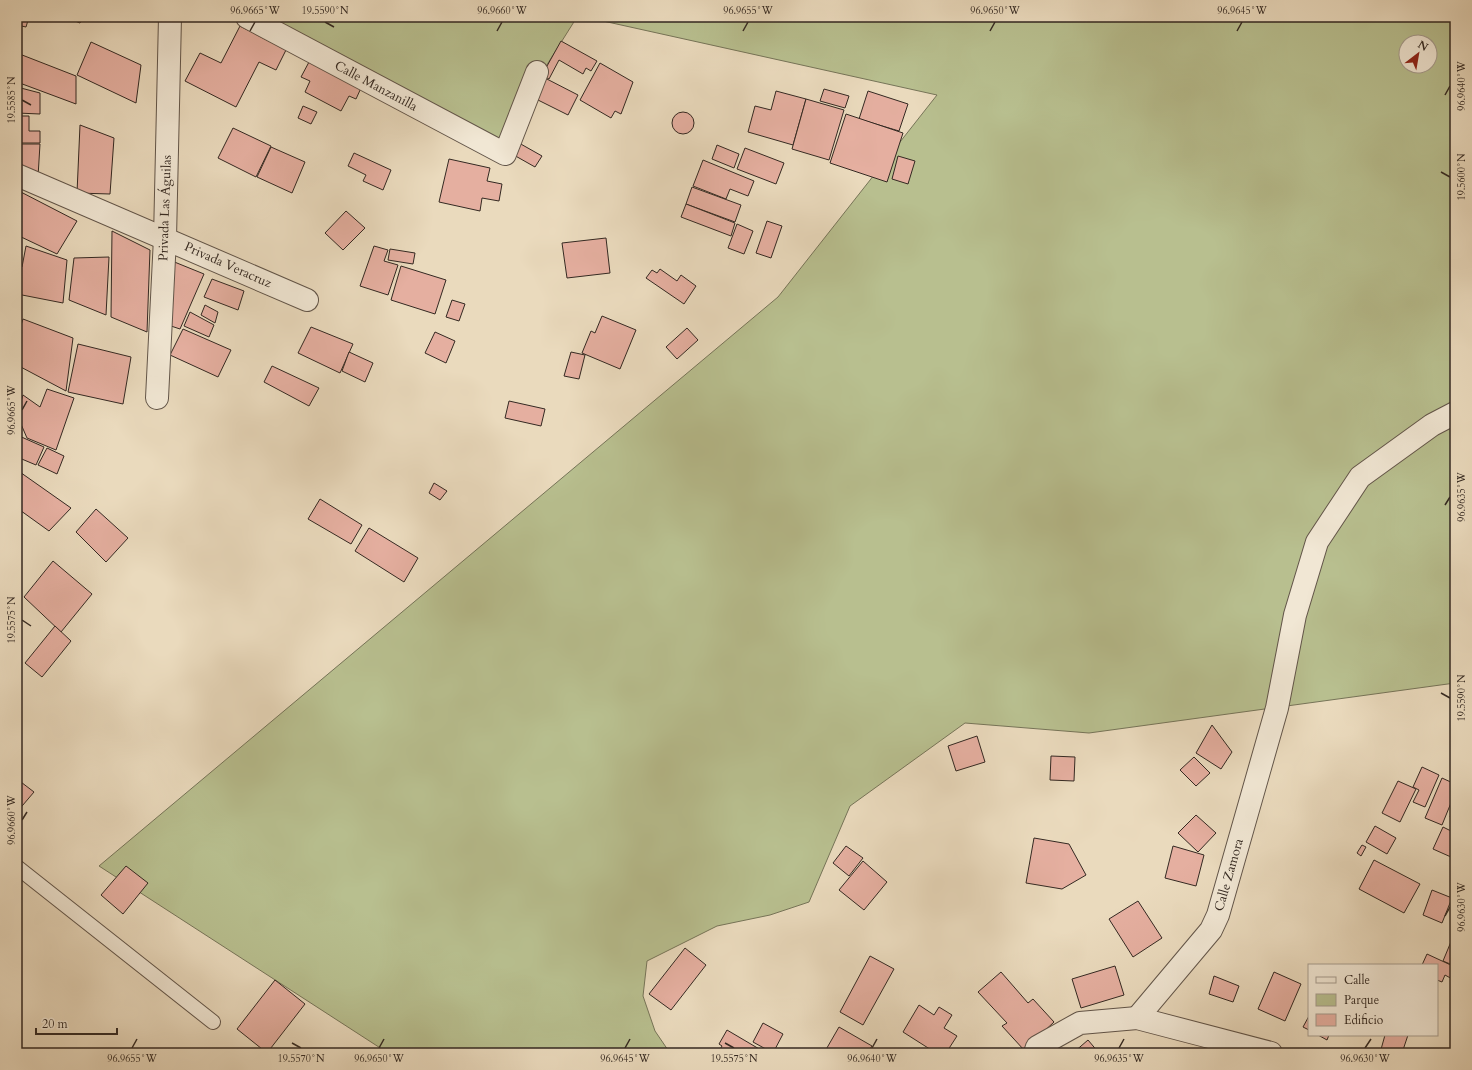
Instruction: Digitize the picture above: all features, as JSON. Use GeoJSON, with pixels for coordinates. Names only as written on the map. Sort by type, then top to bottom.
{"type":"FeatureCollection","features":[{"type":"Feature","properties":{"kind":"street","name":"Privada Las Águilas"},"geometry":{"type":"LineString","coordinates":[[157,398],[165,238],[170,17]]}},
{"type":"Feature","properties":{"kind":"street","name":"Calle Manzanilla"},"geometry":{"type":"LineString","coordinates":[[247,17],[505,154],[537,72]]}},
{"type":"Feature","properties":{"kind":"street","name":"Privada Veracruz"},"geometry":{"type":"LineString","coordinates":[[17,175],[307,300]]}},
{"type":"Feature","properties":{"kind":"street","name":"Calle Zamora"},"geometry":{"type":"LineString","coordinates":[[1137,1018],[1211,930],[1218,915],[1277,708],[1295,615],[1317,542],[1360,477],[1432,425],[1455,413]]}},
{"type":"Feature","properties":{"kind":"street"},"geometry":{"type":"LineString","coordinates":[[1035,1053],[1037,1047],[1080,1023],[1137,1018],[1271,1053]]}},
{"type":"Feature","properties":{"kind":"lane"},"geometry":{"type":"LineString","coordinates":[[17,868],[213,1022]]}},
{"type":"Feature","properties":{"kind":"green space"},"geometry":{"type":"Polygon","coordinates":[[[269,17],[577,17],[494,149],[269,17]]]}},
{"type":"Feature","properties":{"kind":"green space"},"geometry":{"type":"Polygon","coordinates":[[[585,17],[1455,17],[1455,683],[1089,733],[965,723],[850,806],[809,902],[770,915],[717,926],[647,961],[643,996],[655,1031],[670,1053],[388,1053],[99,866],[778,297],[937,95],[585,17]]]}},
{"type":"Feature","properties":{"kind":"building"},"geometry":{"type":"Polygon","coordinates":[[[17,17],[29,17],[26,27],[17,25],[17,17]]]}},
{"type":"Feature","properties":{"kind":"building"},"geometry":{"type":"Polygon","coordinates":[[[65,17],[83,17],[80,23],[65,17]]]}},
{"type":"Feature","properties":{"kind":"building"},"geometry":{"type":"Polygon","coordinates":[[[240,26],[286,50],[276,70],[259,62],[236,107],[185,81],[200,53],[221,63],[240,26]]]}},
{"type":"Feature","properties":{"kind":"building"},"geometry":{"type":"Polygon","coordinates":[[[561,41],[597,61],[591,71],[586,68],[583,74],[559,60],[549,79],[542,75],[561,41]]]}},
{"type":"Feature","properties":{"kind":"building"},"geometry":{"type":"Polygon","coordinates":[[[91,42],[141,65],[136,103],[77,75],[91,42]]]}},
{"type":"Feature","properties":{"kind":"building"},"geometry":{"type":"Polygon","coordinates":[[[17,53],[76,76],[76,104],[17,82],[17,53]]]}},
{"type":"Feature","properties":{"kind":"building"},"geometry":{"type":"Polygon","coordinates":[[[309,62],[361,88],[356,99],[349,96],[341,111],[305,92],[310,81],[301,77],[309,62]]]}},
{"type":"Feature","properties":{"kind":"building"},"geometry":{"type":"Polygon","coordinates":[[[600,63],[633,82],[621,114],[615,111],[611,118],[580,100],[600,63]]]}},
{"type":"Feature","properties":{"kind":"building"},"geometry":{"type":"Polygon","coordinates":[[[543,77],[578,95],[568,115],[534,98],[543,77]]]}},
{"type":"Feature","properties":{"kind":"building"},"geometry":{"type":"Polygon","coordinates":[[[17,87],[40,93],[40,114],[17,113],[17,87]]]}},
{"type":"Feature","properties":{"kind":"building"},"geometry":{"type":"Polygon","coordinates":[[[824,89],[849,96],[845,108],[820,101],[824,89]]]}},
{"type":"Feature","properties":{"kind":"building"},"geometry":{"type":"Polygon","coordinates":[[[776,91],[806,99],[793,145],[748,132],[755,106],[771,110],[776,91]]]}},
{"type":"Feature","properties":{"kind":"building"},"geometry":{"type":"Polygon","coordinates":[[[868,91],[908,104],[899,131],[859,119],[868,91]]]}},
{"type":"Feature","properties":{"kind":"building"},"geometry":{"type":"Polygon","coordinates":[[[806,99],[844,110],[829,160],[792,149],[806,99]]]}},
{"type":"Feature","properties":{"kind":"building"},"geometry":{"type":"Polygon","coordinates":[[[303,106],[317,112],[311,124],[298,118],[303,106]]]}},
{"type":"Feature","properties":{"kind":"building"},"geometry":{"type":"Polygon","coordinates":[[[683,112],[691,115],[694,123],[691,131],[683,134],[675,131],[672,123],[675,115],[683,112]]]}},
{"type":"Feature","properties":{"kind":"building"},"geometry":{"type":"Polygon","coordinates":[[[846,114],[903,133],[887,182],[830,163],[846,114]]]}},
{"type":"Feature","properties":{"kind":"building"},"geometry":{"type":"Polygon","coordinates":[[[17,116],[29,116],[29,131],[40,131],[40,143],[17,143],[17,116]]]}},
{"type":"Feature","properties":{"kind":"building"},"geometry":{"type":"Polygon","coordinates":[[[80,125],[114,138],[110,194],[77,193],[80,125]]]}},
{"type":"Feature","properties":{"kind":"building"},"geometry":{"type":"Polygon","coordinates":[[[233,128],[271,146],[256,177],[218,158],[233,128]]]}},
{"type":"Feature","properties":{"kind":"building"},"geometry":{"type":"Polygon","coordinates":[[[519,143],[542,156],[535,167],[512,154],[519,143]]]}},
{"type":"Feature","properties":{"kind":"building"},"geometry":{"type":"Polygon","coordinates":[[[17,144],[40,144],[38,177],[17,169],[17,144]]]}},
{"type":"Feature","properties":{"kind":"building"},"geometry":{"type":"Polygon","coordinates":[[[717,145],[739,154],[734,168],[712,159],[717,145]]]}},
{"type":"Feature","properties":{"kind":"building"},"geometry":{"type":"Polygon","coordinates":[[[271,147],[305,162],[292,193],[257,177],[271,147]]]}},
{"type":"Feature","properties":{"kind":"building"},"geometry":{"type":"Polygon","coordinates":[[[745,148],[784,163],[776,184],[737,169],[745,148]]]}},
{"type":"Feature","properties":{"kind":"building"},"geometry":{"type":"Polygon","coordinates":[[[354,153],[391,170],[383,190],[363,181],[366,175],[348,166],[354,153]]]}},
{"type":"Feature","properties":{"kind":"building"},"geometry":{"type":"Polygon","coordinates":[[[898,156],[915,161],[908,184],[892,179],[898,156]]]}},
{"type":"Feature","properties":{"kind":"building"},"geometry":{"type":"Polygon","coordinates":[[[449,159],[490,168],[487,181],[502,184],[499,201],[482,198],[480,211],[439,202],[449,159]]]}},
{"type":"Feature","properties":{"kind":"building"},"geometry":{"type":"Polygon","coordinates":[[[703,160],[754,181],[748,196],[730,189],[726,199],[693,186],[703,160]]]}},
{"type":"Feature","properties":{"kind":"building"},"geometry":{"type":"Polygon","coordinates":[[[692,187],[741,205],[735,222],[686,204],[692,187]]]}},
{"type":"Feature","properties":{"kind":"building"},"geometry":{"type":"Polygon","coordinates":[[[17,190],[77,221],[57,254],[17,235],[17,190]]]}},
{"type":"Feature","properties":{"kind":"building"},"geometry":{"type":"Polygon","coordinates":[[[686,204],[735,223],[731,236],[681,217],[686,204]]]}},
{"type":"Feature","properties":{"kind":"building"},"geometry":{"type":"Polygon","coordinates":[[[346,211],[365,228],[343,250],[325,233],[346,211]]]}},
{"type":"Feature","properties":{"kind":"building"},"geometry":{"type":"Polygon","coordinates":[[[767,221],[782,226],[771,258],[756,253],[767,221]]]}},
{"type":"Feature","properties":{"kind":"building"},"geometry":{"type":"Polygon","coordinates":[[[737,224],[753,231],[744,254],[728,248],[737,224]]]}},
{"type":"Feature","properties":{"kind":"building"},"geometry":{"type":"Polygon","coordinates":[[[112,231],[150,250],[147,332],[111,317],[112,231]]]}},
{"type":"Feature","properties":{"kind":"building"},"geometry":{"type":"Polygon","coordinates":[[[606,238],[610,273],[567,278],[562,243],[606,238]]]}},
{"type":"Feature","properties":{"kind":"building"},"geometry":{"type":"Polygon","coordinates":[[[26,246],[67,260],[63,303],[17,294],[17,268],[22,267],[26,246]]]}},
{"type":"Feature","properties":{"kind":"building"},"geometry":{"type":"Polygon","coordinates":[[[374,246],[388,250],[384,261],[398,265],[388,295],[360,286],[374,246]]]}},
{"type":"Feature","properties":{"kind":"building"},"geometry":{"type":"Polygon","coordinates":[[[390,249],[415,253],[413,264],[388,260],[390,249]]]}},
{"type":"Feature","properties":{"kind":"building"},"geometry":{"type":"Polygon","coordinates":[[[109,257],[106,315],[69,300],[74,258],[109,257]]]}},
{"type":"Feature","properties":{"kind":"building"},"geometry":{"type":"Polygon","coordinates":[[[172,261],[204,274],[180,329],[168,325],[172,261]]]}},
{"type":"Feature","properties":{"kind":"building"},"geometry":{"type":"Polygon","coordinates":[[[401,266],[446,280],[435,314],[391,300],[401,266]]]}},
{"type":"Feature","properties":{"kind":"building"},"geometry":{"type":"Polygon","coordinates":[[[660,269],[677,281],[681,275],[696,286],[684,304],[646,278],[652,270],[657,273],[660,269]]]}},
{"type":"Feature","properties":{"kind":"building"},"geometry":{"type":"Polygon","coordinates":[[[212,279],[244,291],[238,310],[204,297],[212,279]]]}},
{"type":"Feature","properties":{"kind":"building"},"geometry":{"type":"Polygon","coordinates":[[[452,300],[465,304],[459,321],[446,317],[452,300]]]}},
{"type":"Feature","properties":{"kind":"building"},"geometry":{"type":"Polygon","coordinates":[[[205,305],[218,312],[215,323],[201,315],[205,305]]]}},
{"type":"Feature","properties":{"kind":"building"},"geometry":{"type":"Polygon","coordinates":[[[190,312],[214,325],[209,337],[184,326],[190,312]]]}},
{"type":"Feature","properties":{"kind":"building"},"geometry":{"type":"Polygon","coordinates":[[[602,316],[636,330],[620,369],[582,353],[591,331],[595,333],[602,316]]]}},
{"type":"Feature","properties":{"kind":"building"},"geometry":{"type":"Polygon","coordinates":[[[23,319],[73,338],[66,391],[17,365],[17,338],[23,319]]]}},
{"type":"Feature","properties":{"kind":"building"},"geometry":{"type":"Polygon","coordinates":[[[311,327],[353,344],[340,373],[298,353],[311,327]]]}},
{"type":"Feature","properties":{"kind":"building"},"geometry":{"type":"Polygon","coordinates":[[[687,328],[698,340],[677,359],[666,347],[687,328]]]}},
{"type":"Feature","properties":{"kind":"building"},"geometry":{"type":"Polygon","coordinates":[[[183,329],[231,350],[218,377],[170,355],[183,329]]]}},
{"type":"Feature","properties":{"kind":"building"},"geometry":{"type":"Polygon","coordinates":[[[435,332],[455,341],[446,363],[425,353],[435,332]]]}},
{"type":"Feature","properties":{"kind":"building"},"geometry":{"type":"Polygon","coordinates":[[[78,344],[131,357],[123,404],[68,392],[78,344]]]}},
{"type":"Feature","properties":{"kind":"building"},"geometry":{"type":"Polygon","coordinates":[[[349,352],[373,363],[365,382],[342,371],[349,352]]]}},
{"type":"Feature","properties":{"kind":"building"},"geometry":{"type":"Polygon","coordinates":[[[571,352],[585,355],[579,379],[564,376],[571,352]]]}},
{"type":"Feature","properties":{"kind":"building"},"geometry":{"type":"Polygon","coordinates":[[[272,366],[319,388],[309,406],[264,382],[272,366]]]}},
{"type":"Feature","properties":{"kind":"building"},"geometry":{"type":"Polygon","coordinates":[[[47,389],[74,398],[56,450],[27,438],[17,415],[23,395],[40,407],[47,389]]]}},
{"type":"Feature","properties":{"kind":"building"},"geometry":{"type":"Polygon","coordinates":[[[509,401],[545,409],[541,426],[505,418],[509,401]]]}},
{"type":"Feature","properties":{"kind":"building"},"geometry":{"type":"Polygon","coordinates":[[[17,435],[44,447],[36,465],[17,457],[17,435]]]}},
{"type":"Feature","properties":{"kind":"building"},"geometry":{"type":"Polygon","coordinates":[[[47,448],[64,456],[57,474],[38,465],[47,448]]]}},
{"type":"Feature","properties":{"kind":"building"},"geometry":{"type":"Polygon","coordinates":[[[17,470],[71,508],[49,531],[17,508],[17,470]]]}},
{"type":"Feature","properties":{"kind":"building"},"geometry":{"type":"Polygon","coordinates":[[[434,483],[447,491],[440,500],[429,493],[434,483]]]}},
{"type":"Feature","properties":{"kind":"building"},"geometry":{"type":"Polygon","coordinates":[[[320,499],[362,525],[351,544],[308,519],[320,499]]]}},
{"type":"Feature","properties":{"kind":"building"},"geometry":{"type":"Polygon","coordinates":[[[96,509],[128,538],[106,562],[76,532],[96,509]]]}},
{"type":"Feature","properties":{"kind":"building"},"geometry":{"type":"Polygon","coordinates":[[[369,528],[418,558],[404,582],[355,551],[369,528]]]}},
{"type":"Feature","properties":{"kind":"building"},"geometry":{"type":"Polygon","coordinates":[[[53,561],[92,594],[61,632],[24,597],[53,561]]]}},
{"type":"Feature","properties":{"kind":"building"},"geometry":{"type":"Polygon","coordinates":[[[55,626],[71,641],[42,677],[25,663],[55,626]]]}},
{"type":"Feature","properties":{"kind":"building"},"geometry":{"type":"Polygon","coordinates":[[[1212,725],[1232,752],[1221,769],[1196,753],[1212,725]]]}},
{"type":"Feature","properties":{"kind":"building"},"geometry":{"type":"Polygon","coordinates":[[[977,736],[985,762],[956,771],[948,746],[977,736]]]}},
{"type":"Feature","properties":{"kind":"building"},"geometry":{"type":"Polygon","coordinates":[[[1051,756],[1075,757],[1074,781],[1050,780],[1051,756]]]}},
{"type":"Feature","properties":{"kind":"building"},"geometry":{"type":"Polygon","coordinates":[[[1194,757],[1210,773],[1196,786],[1180,770],[1194,757]]]}},
{"type":"Feature","properties":{"kind":"building"},"geometry":{"type":"Polygon","coordinates":[[[1422,767],[1439,775],[1425,807],[1413,802],[1419,790],[1413,787],[1422,767]]]}},
{"type":"Feature","properties":{"kind":"building"},"geometry":{"type":"Polygon","coordinates":[[[1442,778],[1455,784],[1455,793],[1442,825],[1425,818],[1442,778]]]}},
{"type":"Feature","properties":{"kind":"building"},"geometry":{"type":"Polygon","coordinates":[[[17,779],[34,792],[17,812],[17,779]]]}},
{"type":"Feature","properties":{"kind":"building"},"geometry":{"type":"Polygon","coordinates":[[[1398,781],[1416,789],[1400,822],[1382,813],[1398,781]]]}},
{"type":"Feature","properties":{"kind":"building"},"geometry":{"type":"Polygon","coordinates":[[[1455,807],[1455,819],[1450,817],[1455,807]]]}},
{"type":"Feature","properties":{"kind":"building"},"geometry":{"type":"Polygon","coordinates":[[[1196,815],[1216,833],[1198,852],[1178,833],[1196,815]]]}},
{"type":"Feature","properties":{"kind":"building"},"geometry":{"type":"Polygon","coordinates":[[[1375,826],[1396,838],[1387,854],[1366,842],[1375,826]]]}},
{"type":"Feature","properties":{"kind":"building"},"geometry":{"type":"Polygon","coordinates":[[[1443,827],[1455,833],[1455,848],[1451,857],[1433,849],[1443,827]]]}},
{"type":"Feature","properties":{"kind":"building"},"geometry":{"type":"Polygon","coordinates":[[[1034,838],[1069,844],[1086,875],[1062,889],[1026,883],[1034,838]]]}},
{"type":"Feature","properties":{"kind":"building"},"geometry":{"type":"Polygon","coordinates":[[[1362,845],[1366,847],[1361,856],[1357,853],[1362,845]]]}},
{"type":"Feature","properties":{"kind":"building"},"geometry":{"type":"Polygon","coordinates":[[[846,846],[863,858],[849,876],[833,863],[846,846]]]}},
{"type":"Feature","properties":{"kind":"building"},"geometry":{"type":"Polygon","coordinates":[[[1173,846],[1204,855],[1196,886],[1165,878],[1173,846]]]}},
{"type":"Feature","properties":{"kind":"building"},"geometry":{"type":"Polygon","coordinates":[[[1374,860],[1420,884],[1404,913],[1359,889],[1374,860]]]}},
{"type":"Feature","properties":{"kind":"building"},"geometry":{"type":"Polygon","coordinates":[[[863,861],[887,882],[864,910],[839,890],[863,861]]]}},
{"type":"Feature","properties":{"kind":"building"},"geometry":{"type":"Polygon","coordinates":[[[126,866],[148,883],[123,914],[101,895],[126,866]]]}},
{"type":"Feature","properties":{"kind":"building"},"geometry":{"type":"Polygon","coordinates":[[[1432,890],[1452,898],[1442,923],[1423,915],[1432,890]]]}},
{"type":"Feature","properties":{"kind":"building"},"geometry":{"type":"Polygon","coordinates":[[[1138,901],[1162,938],[1133,957],[1109,919],[1138,901]]]}},
{"type":"Feature","properties":{"kind":"building"},"geometry":{"type":"Polygon","coordinates":[[[1455,932],[1455,966],[1443,961],[1455,932]]]}},
{"type":"Feature","properties":{"kind":"building"},"geometry":{"type":"Polygon","coordinates":[[[685,948],[706,965],[671,1010],[649,994],[685,948]]]}},
{"type":"Feature","properties":{"kind":"building"},"geometry":{"type":"Polygon","coordinates":[[[1427,954],[1455,967],[1454,980],[1445,975],[1442,982],[1438,980],[1438,964],[1422,964],[1427,954]]]}},
{"type":"Feature","properties":{"kind":"building"},"geometry":{"type":"Polygon","coordinates":[[[870,956],[894,969],[863,1025],[840,1012],[870,956]]]}},
{"type":"Feature","properties":{"kind":"building"},"geometry":{"type":"Polygon","coordinates":[[[1115,966],[1124,995],[1081,1008],[1072,979],[1115,966]]]}},
{"type":"Feature","properties":{"kind":"building"},"geometry":{"type":"Polygon","coordinates":[[[1001,972],[1028,1003],[1033,999],[1054,1022],[1024,1050],[1002,1026],[1007,1023],[978,992],[1001,972]]]}},
{"type":"Feature","properties":{"kind":"building"},"geometry":{"type":"Polygon","coordinates":[[[1274,972],[1301,984],[1285,1021],[1258,1009],[1274,972]]]}},
{"type":"Feature","properties":{"kind":"building"},"geometry":{"type":"Polygon","coordinates":[[[1214,976],[1239,986],[1233,1002],[1209,994],[1214,976]]]}},
{"type":"Feature","properties":{"kind":"building"},"geometry":{"type":"Polygon","coordinates":[[[275,980],[305,1004],[267,1053],[237,1029],[275,980]]]}},
{"type":"Feature","properties":{"kind":"building"},"geometry":{"type":"Polygon","coordinates":[[[919,1005],[934,1015],[939,1007],[952,1015],[944,1028],[957,1036],[946,1053],[936,1053],[903,1032],[919,1005]]]}},
{"type":"Feature","properties":{"kind":"building"},"geometry":{"type":"Polygon","coordinates":[[[1308,1018],[1308,1030],[1303,1027],[1308,1018]]]}},
{"type":"Feature","properties":{"kind":"building"},"geometry":{"type":"Polygon","coordinates":[[[763,1023],[783,1034],[773,1053],[753,1042],[763,1023]]]}},
{"type":"Feature","properties":{"kind":"building"},"geometry":{"type":"Polygon","coordinates":[[[839,1027],[872,1046],[867,1053],[824,1053],[839,1027]]]}},
{"type":"Feature","properties":{"kind":"building"},"geometry":{"type":"Polygon","coordinates":[[[727,1030],[766,1053],[718,1053],[722,1046],[719,1044],[727,1030]]]}},
{"type":"Feature","properties":{"kind":"building"},"geometry":{"type":"Polygon","coordinates":[[[1320,1036],[1329,1036],[1327,1040],[1320,1036]]]}},
{"type":"Feature","properties":{"kind":"building"},"geometry":{"type":"Polygon","coordinates":[[[1385,1036],[1408,1036],[1402,1053],[1380,1053],[1385,1036]]]}},
{"type":"Feature","properties":{"kind":"building"},"geometry":{"type":"Polygon","coordinates":[[[1088,1040],[1099,1053],[1073,1053],[1088,1040]]]}}]}
